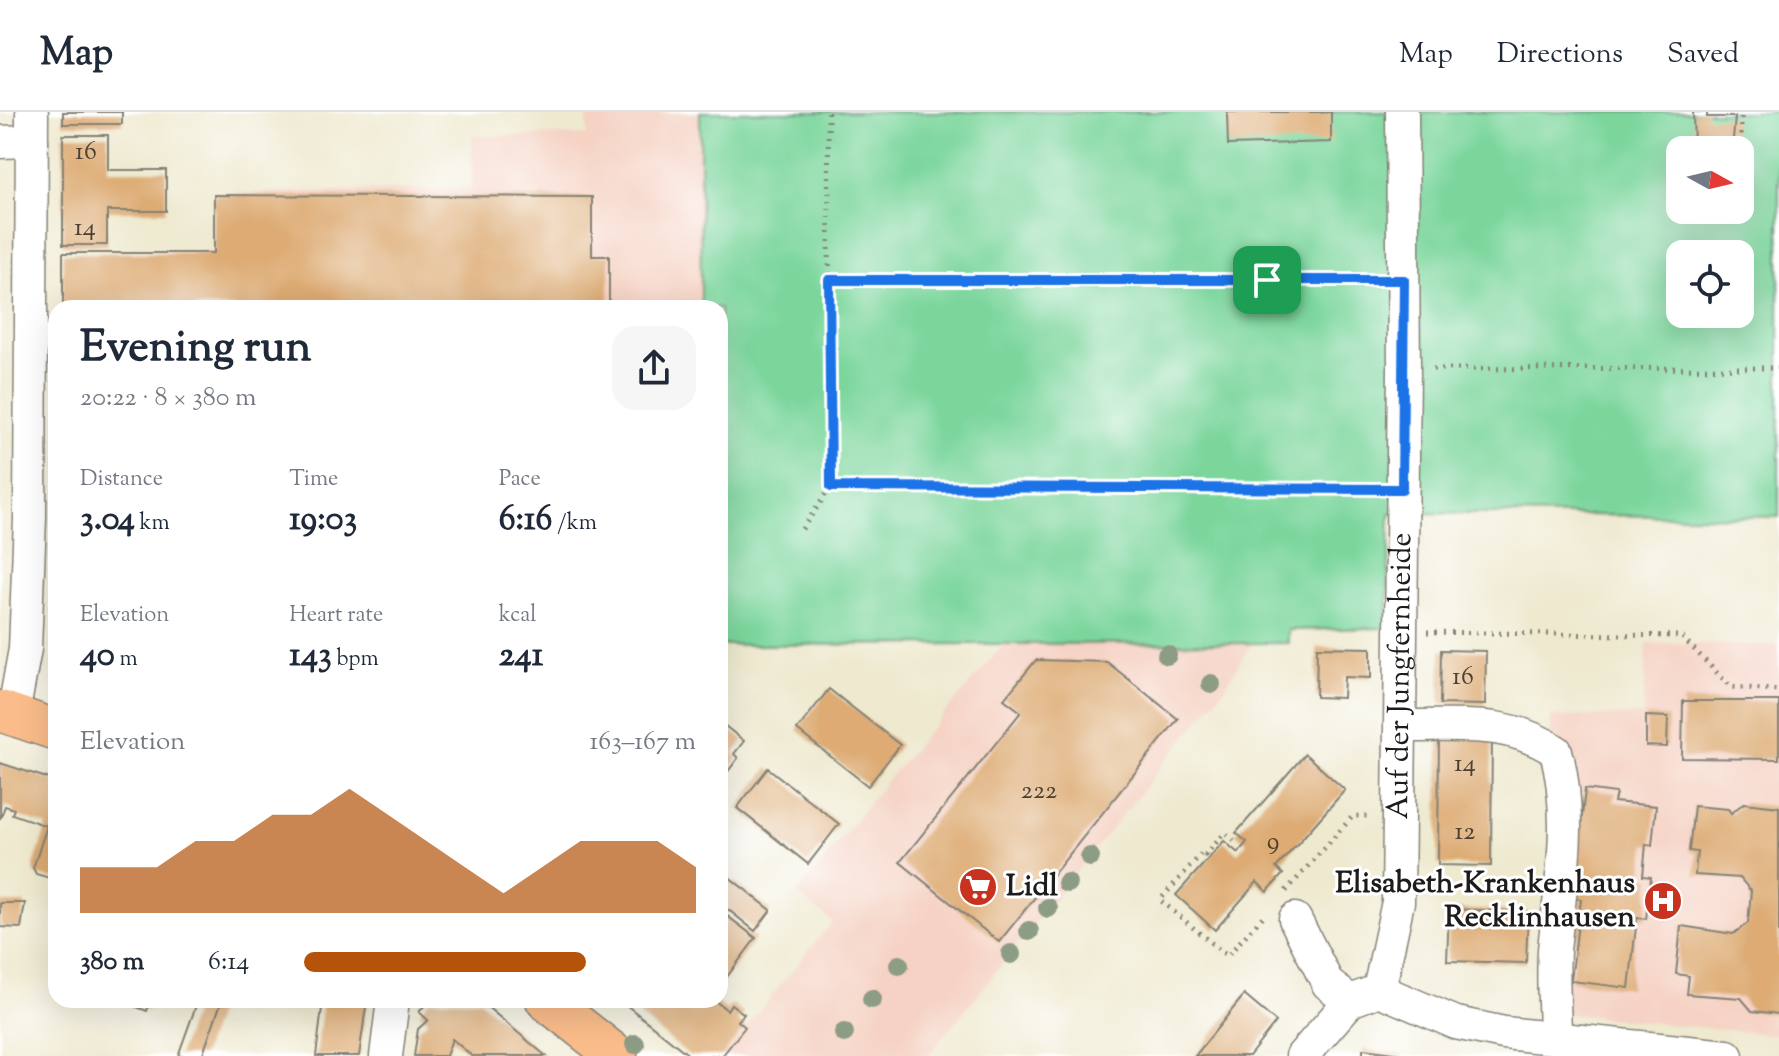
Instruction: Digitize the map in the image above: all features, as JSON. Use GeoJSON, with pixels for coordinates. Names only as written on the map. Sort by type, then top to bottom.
{"type":"FeatureCollection","features":[{"type":"Feature","properties":{"kind":"main road"},"geometry":{"type":"LineString","coordinates":[[7,713],[48,727]]}},
{"type":"Feature","properties":{"kind":"main road"},"geometry":{"type":"LineString","coordinates":[[556,1008],[617,1056]]}},
{"type":"Feature","properties":{"kind":"street","name":"Auf der Jungfernheide"},"geometry":{"type":"LineString","coordinates":[[1302,1056],[1364,995],[1398,902],[1404,368],[1402,112]]}},
{"type":"Feature","properties":{"kind":"street"},"geometry":{"type":"LineString","coordinates":[[0,142],[32,126],[15,517],[25,649],[7,713]]}},
{"type":"Feature","properties":{"kind":"street"},"geometry":{"type":"LineString","coordinates":[[1401,726],[1511,728],[1533,736],[1556,751],[1565,785],[1567,831],[1554,943],[1555,1038]]}},
{"type":"Feature","properties":{"kind":"street"},"geometry":{"type":"LineString","coordinates":[[1284,905],[1328,984],[1456,1023],[1660,1052],[1727,1056]]}},
{"type":"Feature","properties":{"kind":"street"},"geometry":{"type":"LineString","coordinates":[[386,1056],[392,1008]]}},
{"type":"Feature","properties":{"kind":"path"},"geometry":{"type":"LineString","coordinates":[[802,529],[831,487],[828,112]]}},
{"type":"Feature","properties":{"kind":"path"},"geometry":{"type":"LineString","coordinates":[[1741,112],[1741,136]]}},
{"type":"Feature","properties":{"kind":"path"},"geometry":{"type":"LineString","coordinates":[[829,280],[1404,280]]}},
{"type":"Feature","properties":{"kind":"path"},"geometry":{"type":"LineString","coordinates":[[1404,368],[1779,368]]}},
{"type":"Feature","properties":{"kind":"path"},"geometry":{"type":"LineString","coordinates":[[831,487],[1402,489]]}},
{"type":"Feature","properties":{"kind":"path"},"geometry":{"type":"LineString","coordinates":[[1402,632],[1681,636],[1731,687],[1779,690]]}},
{"type":"Feature","properties":{"kind":"path"},"geometry":{"type":"LineString","coordinates":[[1234,841],[1225,833],[1205,855],[1203,852],[1160,900],[1227,956],[1284,905],[1353,816],[1399,816]]}},
{"type":"Feature","properties":{"kind":"shaded area"},"geometry":{"type":"Polygon","coordinates":[[[587,112],[700,112],[701,300],[62,300],[62,253],[213,251],[213,194],[472,188],[472,136],[587,135],[587,112]]]}},
{"type":"Feature","properties":{"kind":"shaded area"},"geometry":{"type":"Polygon","coordinates":[[[1005,643],[1252,643],[1221,693],[928,1056],[723,1056],[832,922],[797,894],[888,779],[1005,643]]]}},
{"type":"Feature","properties":{"kind":"shaded area","name":"Elisabeth-Krankenhaus Recklinhausen"},"geometry":{"type":"Polygon","coordinates":[[[1647,643],[1779,645],[1779,1035],[1546,1012],[1551,717],[1643,715],[1647,643]]]}},
{"type":"Feature","properties":{"kind":"green space"},"geometry":{"type":"Polygon","coordinates":[[[700,112],[1779,112],[1779,517],[1390,513],[1387,628],[1288,630],[1288,643],[728,645],[728,300],[701,300],[700,112]]]}},
{"type":"Feature","properties":{"kind":"building"},"geometry":{"type":"Polygon","coordinates":[[[63,112],[122,112],[122,124],[63,124],[63,112]]]}},
{"type":"Feature","properties":{"kind":"building"},"geometry":{"type":"Polygon","coordinates":[[[1227,112],[1331,112],[1331,142],[1228,145],[1227,112]]]}},
{"type":"Feature","properties":{"kind":"building"},"geometry":{"type":"Polygon","coordinates":[[[1693,112],[1707,112],[1707,117],[1735,117],[1733,136],[1694,136],[1693,112]]]}},
{"type":"Feature","properties":{"kind":"building"},"geometry":{"type":"Polygon","coordinates":[[[63,135],[108,135],[108,170],[166,170],[166,211],[107,211],[107,245],[63,245],[63,135]]]}},
{"type":"Feature","properties":{"kind":"building"},"geometry":{"type":"Polygon","coordinates":[[[214,195],[592,197],[592,256],[609,256],[609,300],[63,300],[63,253],[214,253],[214,195]]]}},
{"type":"Feature","properties":{"kind":"building"},"geometry":{"type":"Polygon","coordinates":[[[1317,647],[1371,648],[1371,678],[1344,677],[1343,698],[1316,697],[1317,647]]]}},
{"type":"Feature","properties":{"kind":"building"},"geometry":{"type":"Polygon","coordinates":[[[1441,650],[1486,651],[1485,705],[1440,704],[1441,650]]]}},
{"type":"Feature","properties":{"kind":"building"},"geometry":{"type":"Polygon","coordinates":[[[1036,660],[1107,662],[1178,719],[999,942],[900,862],[1021,712],[1004,699],[1036,660]]]}},
{"type":"Feature","properties":{"kind":"building"},"geometry":{"type":"Polygon","coordinates":[[[829,689],[900,745],[868,786],[797,730],[829,689]]]}},
{"type":"Feature","properties":{"kind":"building"},"geometry":{"type":"Polygon","coordinates":[[[1683,701],[1779,701],[1779,759],[1682,758],[1683,701]]]}},
{"type":"Feature","properties":{"kind":"building"},"geometry":{"type":"Polygon","coordinates":[[[1646,716],[1668,717],[1667,747],[1646,746],[1646,716]]]}},
{"type":"Feature","properties":{"kind":"building"},"geometry":{"type":"Polygon","coordinates":[[[728,728],[744,741],[734,754],[738,758],[728,771],[728,728]]]}},
{"type":"Feature","properties":{"kind":"building"},"geometry":{"type":"Polygon","coordinates":[[[1439,730],[1492,730],[1491,866],[1438,865],[1439,730]]]}},
{"type":"Feature","properties":{"kind":"building"},"geometry":{"type":"Polygon","coordinates":[[[1305,754],[1345,790],[1276,868],[1283,874],[1267,892],[1257,882],[1215,930],[1176,895],[1224,841],[1238,853],[1247,842],[1236,833],[1305,754]]]}},
{"type":"Feature","properties":{"kind":"building"},"geometry":{"type":"Polygon","coordinates":[[[0,763],[48,778],[48,878],[36,874],[33,868],[47,826],[12,814],[14,809],[5,806],[0,819],[0,763]]]}},
{"type":"Feature","properties":{"kind":"building"},"geometry":{"type":"Polygon","coordinates":[[[768,768],[839,824],[808,864],[737,808],[768,768]]]}},
{"type":"Feature","properties":{"kind":"building"},"geometry":{"type":"Polygon","coordinates":[[[1585,789],[1616,793],[1614,802],[1656,806],[1652,845],[1646,844],[1643,876],[1651,877],[1646,919],[1637,918],[1629,988],[1571,981],[1581,899],[1573,898],[1585,789]]]}},
{"type":"Feature","properties":{"kind":"building"},"geometry":{"type":"Polygon","coordinates":[[[1744,803],[1779,807],[1779,1014],[1752,1011],[1741,998],[1687,994],[1689,976],[1676,974],[1681,926],[1733,934],[1748,923],[1751,891],[1740,878],[1695,875],[1697,852],[1689,851],[1694,806],[1728,809],[1731,813],[1744,803]]]}},
{"type":"Feature","properties":{"kind":"building"},"geometry":{"type":"Polygon","coordinates":[[[728,876],[771,910],[755,931],[728,909],[728,876]]]}},
{"type":"Feature","properties":{"kind":"building"},"geometry":{"type":"Polygon","coordinates":[[[0,903],[25,903],[21,928],[0,927],[0,903]]]}},
{"type":"Feature","properties":{"kind":"building"},"geometry":{"type":"Polygon","coordinates":[[[1449,909],[1528,912],[1526,963],[1447,961],[1449,909]]]}},
{"type":"Feature","properties":{"kind":"building"},"geometry":{"type":"Polygon","coordinates":[[[728,917],[756,938],[728,975],[728,917]]]}},
{"type":"Feature","properties":{"kind":"building"},"geometry":{"type":"Polygon","coordinates":[[[1244,995],[1276,1022],[1249,1056],[1195,1056],[1244,995]]]}},
{"type":"Feature","properties":{"kind":"building"},"geometry":{"type":"Polygon","coordinates":[[[731,1004],[744,1014],[738,1021],[745,1027],[722,1056],[690,1056],[630,1008],[727,1010],[731,1004]]]}},
{"type":"Feature","properties":{"kind":"building"},"geometry":{"type":"Polygon","coordinates":[[[195,1008],[219,1008],[202,1056],[178,1056],[195,1008]]]}},
{"type":"Feature","properties":{"kind":"building"},"geometry":{"type":"Polygon","coordinates":[[[322,1008],[366,1008],[359,1056],[316,1056],[322,1008]]]}},
{"type":"Feature","properties":{"kind":"building"},"geometry":{"type":"Polygon","coordinates":[[[422,1008],[489,1008],[546,1056],[472,1056],[452,1039],[446,1056],[414,1056],[418,1029],[428,1020],[419,1012],[422,1008]]]}},
{"type":"Feature","properties":{"kind":"building"},"geometry":{"type":"Polygon","coordinates":[[[1363,1049],[1402,1054],[1402,1056],[1363,1056],[1363,1049]]]}},
{"type":"Feature","properties":{"kind":"place","name":"Lidl"},"geometry":{"type":"Point","coordinates":[978,887]}},
{"type":"Feature","properties":{"kind":"place","name":"Elisabeth-Krankenhaus Recklinhausen"},"geometry":{"type":"Point","coordinates":[1663,901]}},
{"type":"Feature","properties":{"kind":"route"},"geometry":{"type":"LineString","coordinates":[[829,280],[1267,280],[1404,280],[1402,489],[831,487],[829,280]]}}]}
